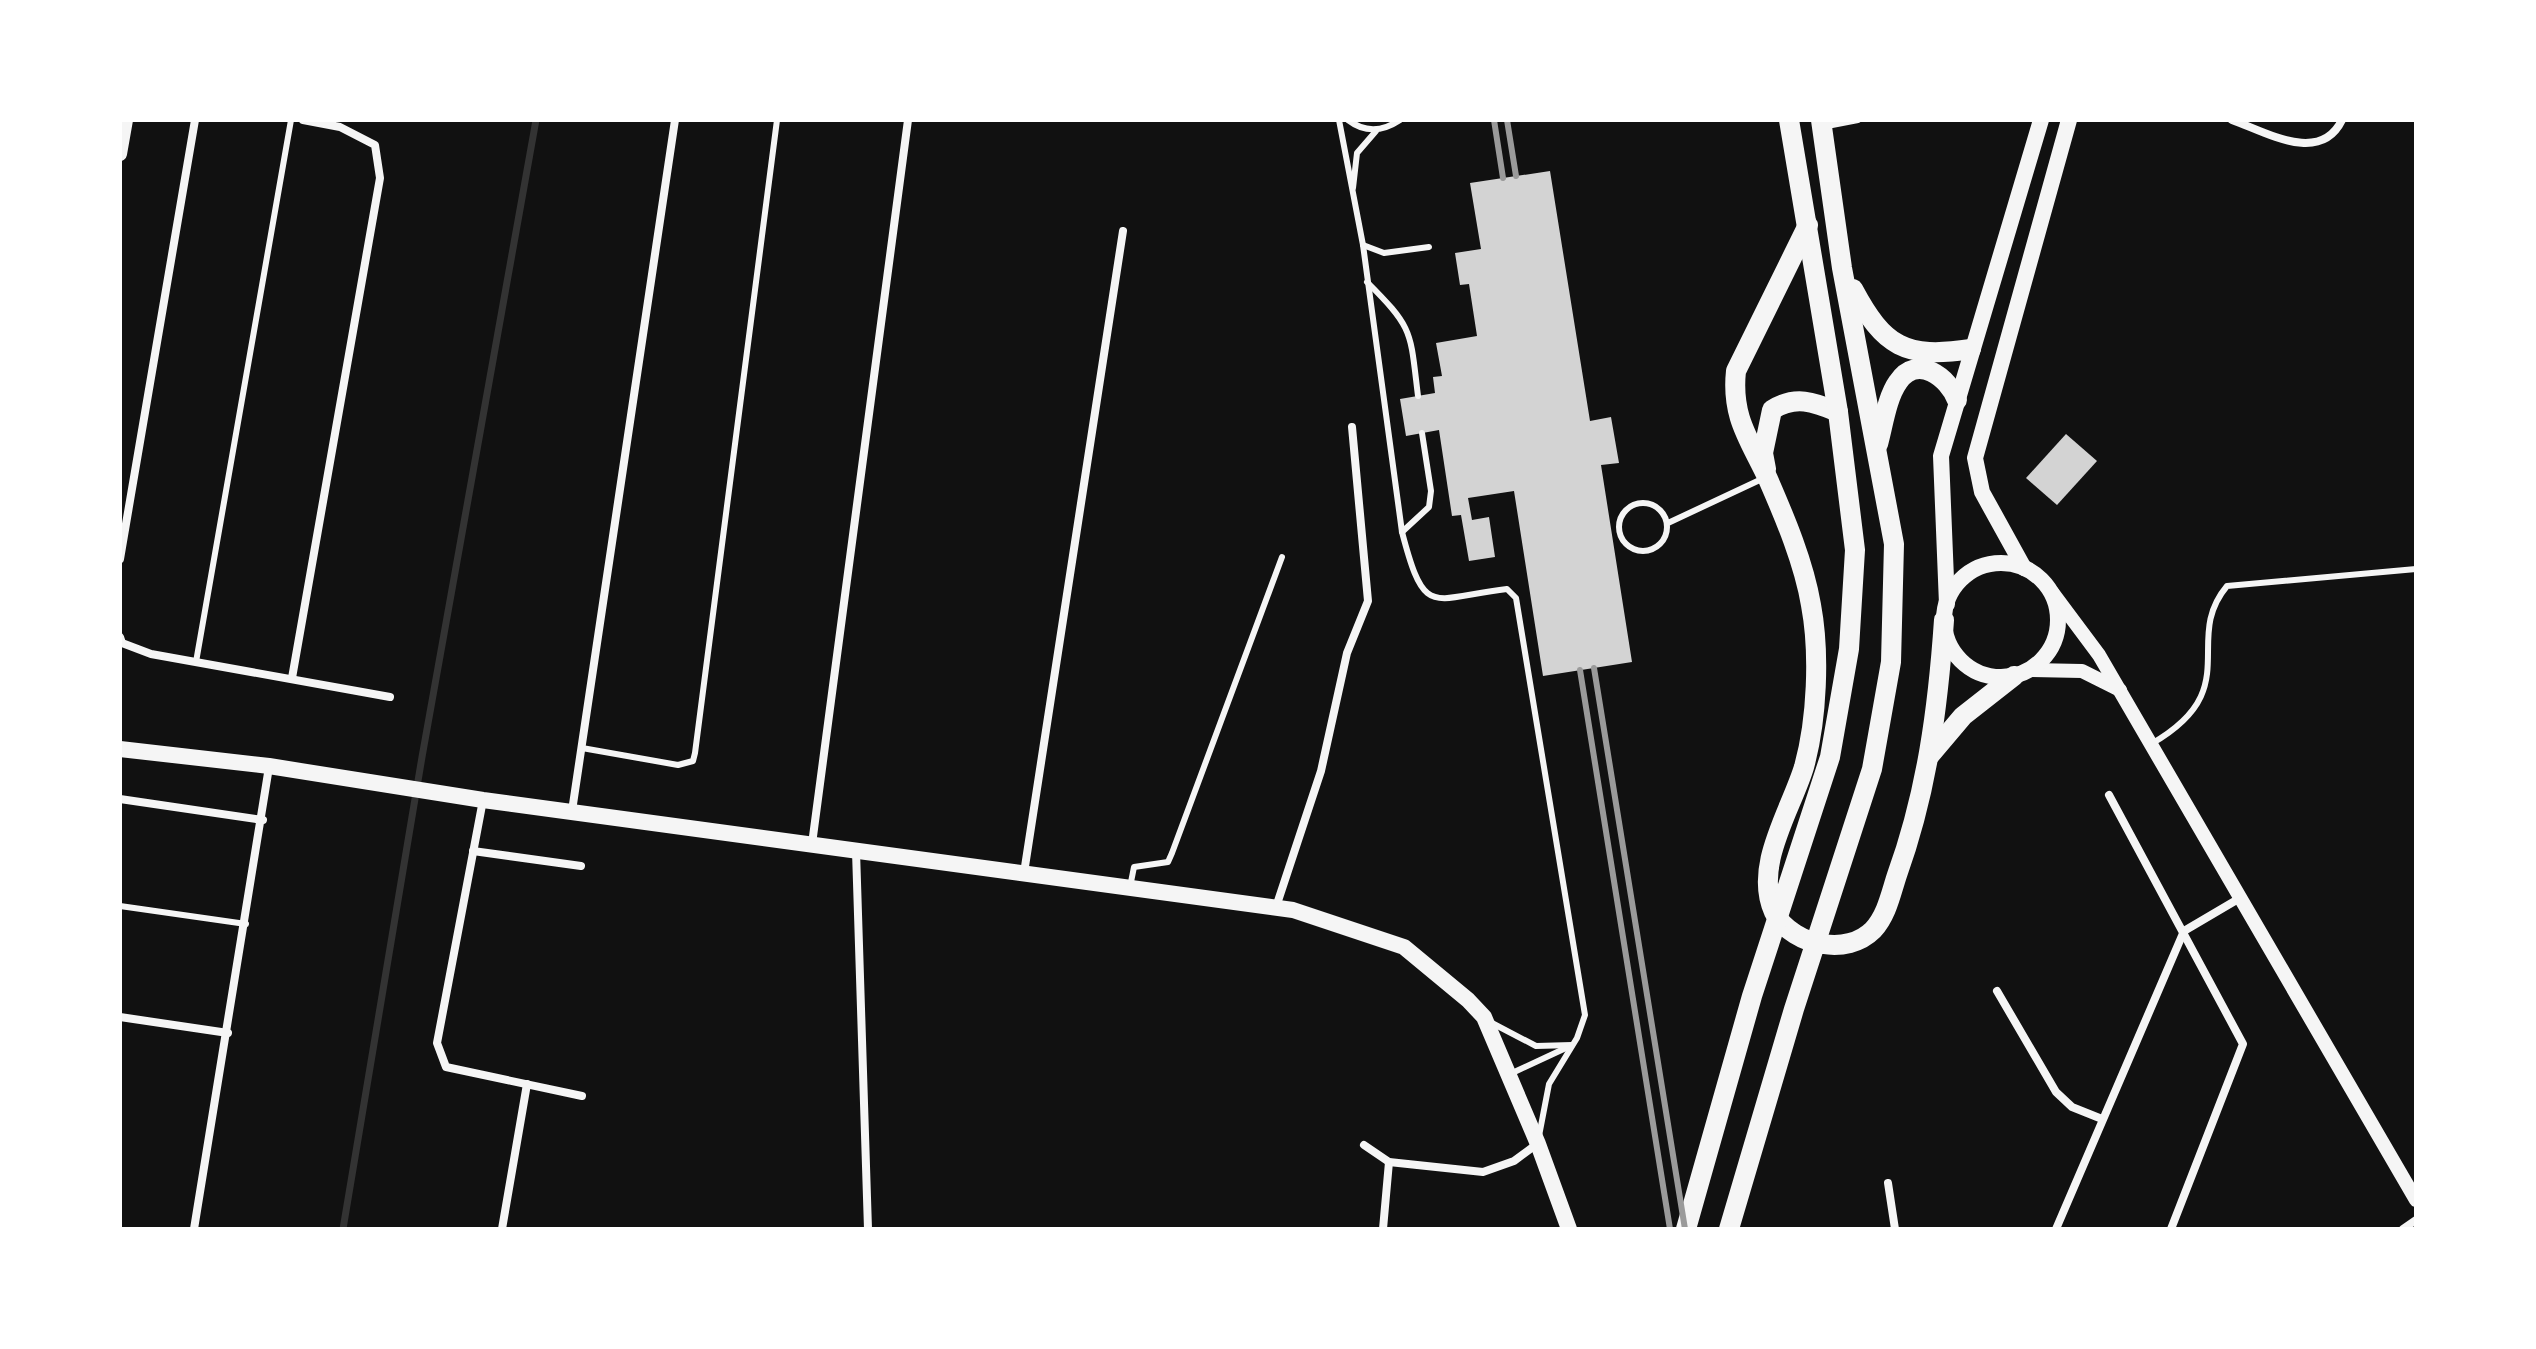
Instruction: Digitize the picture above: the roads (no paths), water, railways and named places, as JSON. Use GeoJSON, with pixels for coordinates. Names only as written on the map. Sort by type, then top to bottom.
{"type":"FeatureCollection","features":[{"type":"Feature","properties":{"kind":"highway"},"geometry":{"type":"LineString","coordinates":[[1686,1229],[1752,996],[1830,757],[1849,649],[1855,550],[1838,412],[1789,120]]}},
{"type":"Feature","properties":{"kind":"highway"},"geometry":{"type":"LineString","coordinates":[[1729,1229],[1794,1009],[1872,769],[1891,662],[1894,544],[1842,268],[1822,124]]}},
{"type":"Feature","properties":{"kind":"highway"},"geometry":{"type":"LineString","coordinates":[[1767,477],[1747,443],[1734,391],[1736,371],[1808,225]]}},
{"type":"Feature","properties":{"kind":"highway"},"geometry":{"type":"LineString","coordinates":[[1842,268],[1870,320],[1885,338],[1924,353],[1971,349]]}},
{"type":"Feature","properties":{"kind":"highway"},"geometry":{"type":"LineString","coordinates":[[1877,448],[1898,381],[1907,374],[1919,370],[1941,374],[1952,386],[1957,400]]}},
{"type":"Feature","properties":{"kind":"highway"},"geometry":{"type":"LineString","coordinates":[[1838,412],[1813,401],[1787,400],[1772,410],[1763,453],[1767,477],[1811,604],[1817,671],[1804,765],[1776,844],[1770,873],[1775,913],[1792,934],[1821,944],[1843,945],[1872,931],[1883,916],[1917,821],[1930,755],[1946,612]]}},
{"type":"Feature","properties":{"kind":"highway"},"geometry":{"type":"LineString","coordinates":[[1930,755],[1963,716],[2022,673]]}},
{"type":"Feature","properties":{"kind":"main road"},"geometry":{"type":"LineString","coordinates":[[2041,120],[1941,456],[1946,637],[1965,665],[1997,677],[2022,673],[2054,644],[2058,609],[2052,592],[2024,568],[1982,492],[1975,458],[2069,120]]}},
{"type":"Feature","properties":{"kind":"main road"},"geometry":{"type":"LineString","coordinates":[[1946,612],[1962,580],[1987,565],[2006,564],[2024,568]]}},
{"type":"Feature","properties":{"kind":"main road"},"geometry":{"type":"LineString","coordinates":[[120,749],[269,766],[483,800],[1276,908],[1404,947],[1484,1017],[1510,1074],[1569,1229]]}},
{"type":"Feature","properties":{"kind":"street"},"geometry":{"type":"LineString","coordinates":[[120,154],[126,120]]}},
{"type":"Feature","properties":{"kind":"street"},"geometry":{"type":"LineString","coordinates":[[120,559],[195,120]]}},
{"type":"Feature","properties":{"kind":"street"},"geometry":{"type":"LineString","coordinates":[[292,678],[380,178],[375,145],[340,127],[303,120]]}},
{"type":"Feature","properties":{"kind":"street"},"geometry":{"type":"LineString","coordinates":[[572,811],[675,120]]}},
{"type":"Feature","properties":{"kind":"street"},"geometry":{"type":"LineString","coordinates":[[812,844],[908,120]]}},
{"type":"Feature","properties":{"kind":"street"},"geometry":{"type":"LineString","coordinates":[[2232,120],[2308,145],[2328,138],[2342,120]]}},
{"type":"Feature","properties":{"kind":"street"},"geometry":{"type":"LineString","coordinates":[[1024,873],[1123,231]]}},
{"type":"Feature","properties":{"kind":"street"},"geometry":{"type":"LineString","coordinates":[[1276,908],[1321,771],[1347,653],[1368,601],[1352,427]]}},
{"type":"Feature","properties":{"kind":"street"},"geometry":{"type":"LineString","coordinates":[[2052,592],[2099,655],[2120,690],[2416,1200]]}},
{"type":"Feature","properties":{"kind":"street"},"geometry":{"type":"LineString","coordinates":[[120,637],[122,643],[151,654],[390,697]]}},
{"type":"Feature","properties":{"kind":"street"},"geometry":{"type":"LineString","coordinates":[[2022,673],[2082,671],[2120,690]]}},
{"type":"Feature","properties":{"kind":"street"},"geometry":{"type":"LineString","coordinates":[[194,1229],[263,820],[269,766]]}},
{"type":"Feature","properties":{"kind":"street"},"geometry":{"type":"LineString","coordinates":[[2109,795],[2243,1044],[2171,1229]]}},
{"type":"Feature","properties":{"kind":"street"},"geometry":{"type":"LineString","coordinates":[[120,799],[263,820]]}},
{"type":"Feature","properties":{"kind":"street"},"geometry":{"type":"LineString","coordinates":[[483,800],[437,1043],[446,1067],[582,1096]]}},
{"type":"Feature","properties":{"kind":"street"},"geometry":{"type":"LineString","coordinates":[[856,850],[868,1229]]}},
{"type":"Feature","properties":{"kind":"street"},"geometry":{"type":"LineString","coordinates":[[473,851],[581,866]]}},
{"type":"Feature","properties":{"kind":"street"},"geometry":{"type":"LineString","coordinates":[[2056,1229],[2184,931],[2240,898]]}},
{"type":"Feature","properties":{"kind":"street"},"geometry":{"type":"LineString","coordinates":[[1997,991],[2056,1092],[2072,1107],[2102,1119]]}},
{"type":"Feature","properties":{"kind":"street"},"geometry":{"type":"LineString","coordinates":[[120,1017],[228,1033]]}},
{"type":"Feature","properties":{"kind":"street"},"geometry":{"type":"LineString","coordinates":[[502,1229],[527,1084]]}},
{"type":"Feature","properties":{"kind":"street"},"geometry":{"type":"LineString","coordinates":[[1364,1145],[1389,1162],[1483,1172],[1514,1161],[1538,1144]]}},
{"type":"Feature","properties":{"kind":"street"},"geometry":{"type":"LineString","coordinates":[[1383,1229],[1389,1162]]}},
{"type":"Feature","properties":{"kind":"street"},"geometry":{"type":"LineString","coordinates":[[1888,1183],[1895,1229]]}},
{"type":"Feature","properties":{"kind":"street"},"geometry":{"type":"LineString","coordinates":[[2403,1229],[2416,1220]]}},
{"type":"Feature","properties":{"kind":"lane"},"geometry":{"type":"LineString","coordinates":[[196,662],[291,120]]}},
{"type":"Feature","properties":{"kind":"lane"},"geometry":{"type":"LineString","coordinates":[[582,748],[678,765],[693,761],[777,120]]}},
{"type":"Feature","properties":{"kind":"lane"},"geometry":{"type":"LineString","coordinates":[[1339,120],[1363,245],[1402,532],[1414,576],[1427,594],[1444,601],[1507,589],[1516,598],[1585,1015],[1549,1084],[1538,1144]]}},
{"type":"Feature","properties":{"kind":"lane"},"geometry":{"type":"LineString","coordinates":[[1348,120],[1363,129],[1376,131]]}},
{"type":"Feature","properties":{"kind":"lane"},"geometry":{"type":"LineString","coordinates":[[1352,196],[1357,153],[1376,131],[1400,120]]}},
{"type":"Feature","properties":{"kind":"lane"},"geometry":{"type":"LineString","coordinates":[[1822,124],[1858,120]]}},
{"type":"Feature","properties":{"kind":"lane"},"geometry":{"type":"LineString","coordinates":[[1363,245],[1384,253],[1429,247]]}},
{"type":"Feature","properties":{"kind":"lane"},"geometry":{"type":"LineString","coordinates":[[1367,282],[1401,316],[1410,333],[1418,396]]}},
{"type":"Feature","properties":{"kind":"lane"},"geometry":{"type":"LineString","coordinates":[[1402,532],[1429,507],[1431,491],[1422,433]]}},
{"type":"Feature","properties":{"kind":"lane"},"geometry":{"type":"LineString","coordinates":[[1668,523],[1767,477]]}},
{"type":"Feature","properties":{"kind":"lane"},"geometry":{"type":"LineString","coordinates":[[1636,504],[1660,508],[1668,523],[1664,540],[1651,550],[1634,550],[1619,531],[1622,514],[1636,504]]}},
{"type":"Feature","properties":{"kind":"lane"},"geometry":{"type":"LineString","coordinates":[[1130,887],[1134,867],[1168,862],[1282,557]]}},
{"type":"Feature","properties":{"kind":"lane"},"geometry":{"type":"LineString","coordinates":[[2151,744],[2173,731],[2197,706],[2207,689],[2213,603],[2227,586],[2416,569]]}},
{"type":"Feature","properties":{"kind":"lane"},"geometry":{"type":"LineString","coordinates":[[120,906],[246,924]]}},
{"type":"Feature","properties":{"kind":"lane"},"geometry":{"type":"LineString","coordinates":[[1484,1017],[1536,1046],[1572,1045]]}},
{"type":"Feature","properties":{"kind":"lane"},"geometry":{"type":"LineString","coordinates":[[1510,1074],[1572,1045]]}},
{"type":"Feature","properties":{"kind":"waterway"},"geometry":{"type":"LineString","coordinates":[[343,1229],[422,757],[536,120]]}},
{"type":"Feature","properties":{"kind":"railway"},"geometry":{"type":"LineString","coordinates":[[1494,120],[1503,178]]}},
{"type":"Feature","properties":{"kind":"railway"},"geometry":{"type":"LineString","coordinates":[[1507,120],[1516,176]]}},
{"type":"Feature","properties":{"kind":"railway"},"geometry":{"type":"LineString","coordinates":[[1594,668],[1685,1229]]}},
{"type":"Feature","properties":{"kind":"railway"},"geometry":{"type":"LineString","coordinates":[[1580,670],[1670,1229]]}}]}
